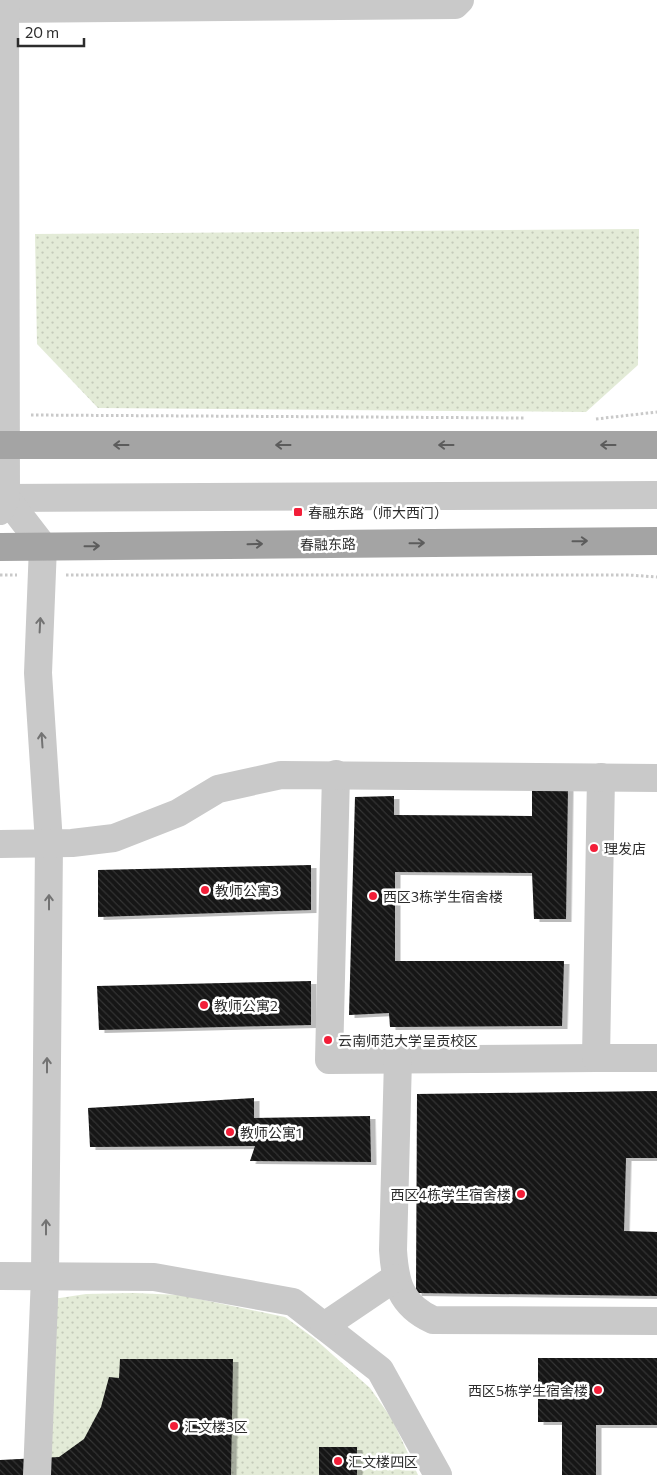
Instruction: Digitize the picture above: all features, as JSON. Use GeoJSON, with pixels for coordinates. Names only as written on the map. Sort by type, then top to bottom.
{"type":"FeatureCollection","features":[{"type":"Feature","properties":{"kind":"main road"},"geometry":{"type":"LineString","coordinates":[[3,445],[657,445]]}},
{"type":"Feature","properties":{"kind":"main road","name":"春融东路"},"geometry":{"type":"LineString","coordinates":[[0,547],[657,540]]}},
{"type":"Feature","properties":{"kind":"street"},"geometry":{"type":"LineString","coordinates":[[37,1475],[46,1276],[49,843],[38,673],[44,546],[2,502],[3,445],[7,415],[3,6],[455,5],[460,0]]}},
{"type":"Feature","properties":{"kind":"street"},"geometry":{"type":"LineString","coordinates":[[2,502],[657,495]]}},
{"type":"Feature","properties":{"kind":"street"},"geometry":{"type":"LineString","coordinates":[[336,774],[329,1060],[657,1058]]}},
{"type":"Feature","properties":{"kind":"street"},"geometry":{"type":"LineString","coordinates":[[0,844],[49,843],[114,838],[178,813],[218,789],[281,776],[336,774],[657,778]]}},
{"type":"Feature","properties":{"kind":"street"},"geometry":{"type":"LineString","coordinates":[[596,1058],[601,778]]}},
{"type":"Feature","properties":{"kind":"street"},"geometry":{"type":"LineString","coordinates":[[398,1060],[393,1250],[395,1278],[404,1296],[421,1314],[434,1320],[657,1321]]}},
{"type":"Feature","properties":{"kind":"street"},"geometry":{"type":"LineString","coordinates":[[0,1276],[164,1278],[293,1302],[380,1370],[438,1475]]}},
{"type":"Feature","properties":{"kind":"street"},"geometry":{"type":"LineString","coordinates":[[324,1326],[395,1278]]}},
{"type":"Feature","properties":{"kind":"path"},"geometry":{"type":"LineString","coordinates":[[595,418],[657,412]]}},
{"type":"Feature","properties":{"kind":"path"},"geometry":{"type":"LineString","coordinates":[[7,415],[526,418]]}},
{"type":"Feature","properties":{"kind":"path"},"geometry":{"type":"LineString","coordinates":[[0,575],[629,575],[657,577]]}},
{"type":"Feature","properties":{"kind":"green space"},"geometry":{"type":"Polygon","coordinates":[[[639,229],[638,365],[586,412],[98,408],[37,344],[35,234],[639,229]]]}},
{"type":"Feature","properties":{"kind":"green space"},"geometry":{"type":"Polygon","coordinates":[[[134,1293],[180,1295],[285,1317],[315,1339],[370,1388],[392,1419],[418,1475],[39,1475],[40,1301],[86,1294],[134,1293]]]}},
{"type":"Feature","properties":{"kind":"building","name":"西区3栋学生宿舍楼"},"geometry":{"type":"Polygon","coordinates":[[[532,787],[568,787],[566,919],[534,919],[532,873],[395,872],[395,961],[564,961],[562,1026],[390,1027],[389,1013],[349,1015],[355,797],[394,796],[394,815],[532,816],[532,787]]]}},
{"type":"Feature","properties":{"kind":"building","name":"教师公寓3"},"geometry":{"type":"Polygon","coordinates":[[[311,865],[311,910],[98,917],[98,870],[311,865]]]}},
{"type":"Feature","properties":{"kind":"building","name":"教师公寓2"},"geometry":{"type":"Polygon","coordinates":[[[311,981],[311,1025],[99,1030],[97,986],[311,981]]]}},
{"type":"Feature","properties":{"kind":"building","name":"西区4栋学生宿舍楼"},"geometry":{"type":"Polygon","coordinates":[[[657,1091],[657,1158],[626,1158],[624,1231],[657,1232],[657,1296],[416,1293],[417,1094],[657,1091]]]}},
{"type":"Feature","properties":{"kind":"building","name":"教师公寓1"},"geometry":{"type":"Polygon","coordinates":[[[254,1098],[254,1118],[370,1116],[371,1162],[250,1161],[255,1146],[90,1147],[88,1108],[254,1098]]]}},
{"type":"Feature","properties":{"kind":"building","name":"西区5栋学生宿舍楼"},"geometry":{"type":"Polygon","coordinates":[[[538,1358],[657,1358],[657,1425],[596,1425],[596,1475],[562,1475],[562,1422],[538,1422],[538,1358]]]}},
{"type":"Feature","properties":{"kind":"building","name":"汇文楼3区"},"geometry":{"type":"Polygon","coordinates":[[[120,1359],[233,1359],[231,1475],[0,1475],[0,1460],[59,1457],[84,1439],[101,1407],[109,1377],[119,1378],[120,1359]]]}},
{"type":"Feature","properties":{"kind":"building","name":"汇文楼四区"},"geometry":{"type":"Polygon","coordinates":[[[319,1447],[357,1447],[357,1475],[319,1475],[319,1447]]]}},
{"type":"Feature","properties":{"kind":"place","name":"春融东路（师大西门）"},"geometry":{"type":"Point","coordinates":[298,512]}},
{"type":"Feature","properties":{"kind":"place","name":"理发店"},"geometry":{"type":"Point","coordinates":[594,848]}},
{"type":"Feature","properties":{"kind":"place","name":"教师公寓3"},"geometry":{"type":"Point","coordinates":[205,890]}},
{"type":"Feature","properties":{"kind":"place","name":"西区3栋学生宿舍楼"},"geometry":{"type":"Point","coordinates":[373,896]}},
{"type":"Feature","properties":{"kind":"place","name":"教师公寓2"},"geometry":{"type":"Point","coordinates":[204,1005]}},
{"type":"Feature","properties":{"kind":"place","name":"云南师范大学呈贡校区"},"geometry":{"type":"Point","coordinates":[328,1040]}},
{"type":"Feature","properties":{"kind":"place","name":"教师公寓1"},"geometry":{"type":"Point","coordinates":[230,1132]}},
{"type":"Feature","properties":{"kind":"place","name":"西区4栋学生宿舍楼"},"geometry":{"type":"Point","coordinates":[521,1194]}},
{"type":"Feature","properties":{"kind":"place","name":"西区5栋学生宿舍楼"},"geometry":{"type":"Point","coordinates":[598,1390]}},
{"type":"Feature","properties":{"kind":"place","name":"汇文楼3区"},"geometry":{"type":"Point","coordinates":[174,1426]}},
{"type":"Feature","properties":{"kind":"place","name":"汇文楼四区"},"geometry":{"type":"Point","coordinates":[338,1461]}}]}
